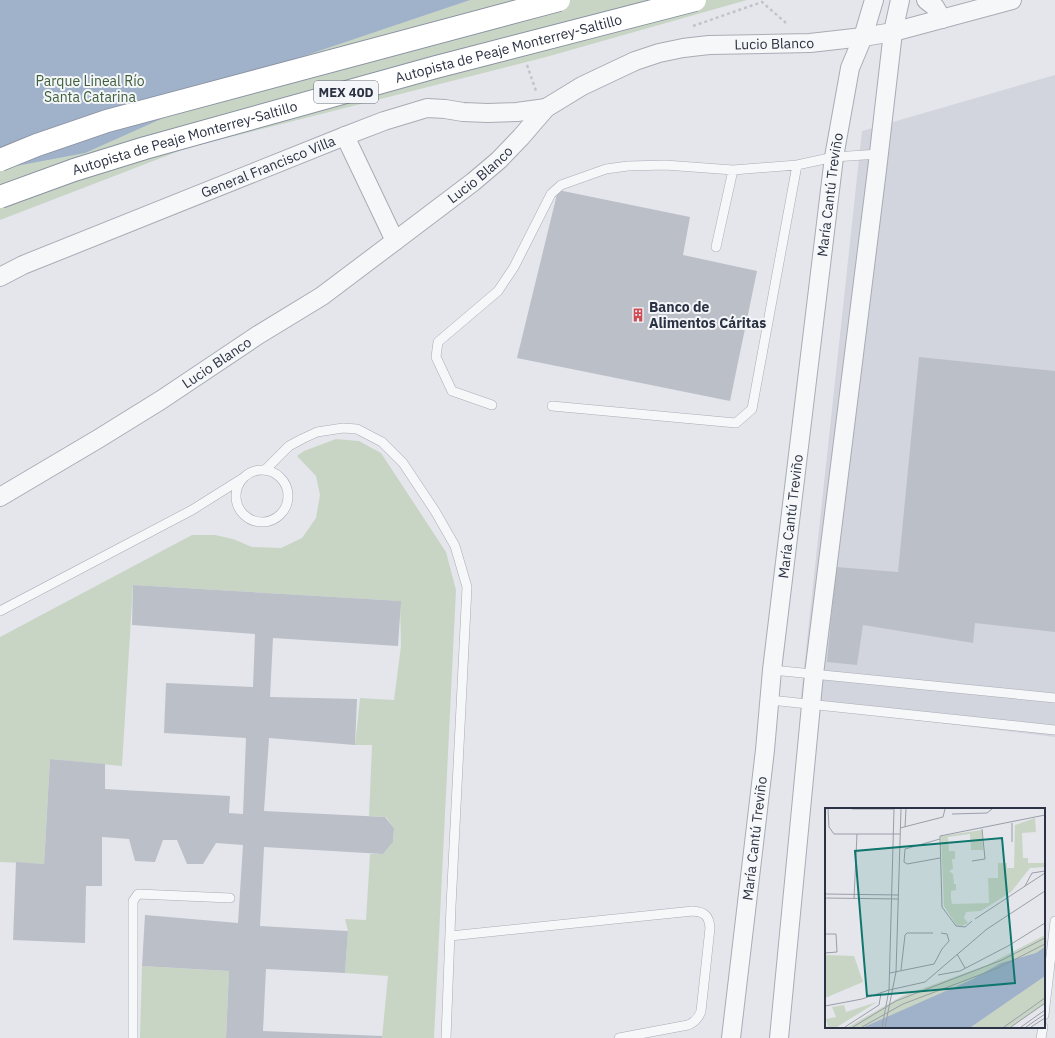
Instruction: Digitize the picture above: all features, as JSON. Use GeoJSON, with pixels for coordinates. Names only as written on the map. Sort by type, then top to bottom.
{"type":"FeatureCollection","features":[{"type":"Feature","properties":{"kind":"highway","name":"MEX 40D"},"geometry":{"type":"LineString","coordinates":[[0,160],[37,145],[107,121],[559,0]]}},
{"type":"Feature","properties":{"kind":"highway","name":"Autopista de Peaje Monterrey-Saltillo"},"geometry":{"type":"LineString","coordinates":[[0,197],[74,170],[145,148],[436,67],[695,0]]}},
{"type":"Feature","properties":{"kind":"street","name":"María Cantú Treviño"},"geometry":{"type":"LineString","coordinates":[[731,1038],[765,750],[772,670],[834,157],[850,68],[863,37],[874,0]]}},
{"type":"Feature","properties":{"kind":"street"},"geometry":{"type":"LineString","coordinates":[[779,1038],[814,674],[893,32],[900,0]]}},
{"type":"Feature","properties":{"kind":"street"},"geometry":{"type":"LineString","coordinates":[[926,0],[935,8],[956,9]]}},
{"type":"Feature","properties":{"kind":"street","name":"Lucio Blanco"},"geometry":{"type":"LineString","coordinates":[[0,497],[149,408],[258,335],[322,296],[499,160],[546,108],[582,86],[635,61],[659,53],[683,48],[725,45],[810,43],[863,37],[893,32],[956,9],[1012,0]]}},
{"type":"Feature","properties":{"kind":"street","name":"General Francisco Villa"},"geometry":{"type":"LineString","coordinates":[[0,277],[30,262],[384,121],[427,108],[488,113],[517,112],[546,108]]}},
{"type":"Feature","properties":{"kind":"street"},"geometry":{"type":"LineString","coordinates":[[345,136],[395,241]]}},
{"type":"Feature","properties":{"kind":"lane"},"geometry":{"type":"LineString","coordinates":[[492,405],[452,391],[436,357],[438,342],[498,292],[514,268],[551,194],[561,185],[606,170],[628,166],[665,165],[732,170],[797,165],[834,157],[879,154]]}},
{"type":"Feature","properties":{"kind":"lane"},"geometry":{"type":"LineString","coordinates":[[552,406],[736,423],[752,409],[797,165]]}},
{"type":"Feature","properties":{"kind":"lane"},"geometry":{"type":"LineString","coordinates":[[716,247],[732,170]]}},
{"type":"Feature","properties":{"kind":"lane"},"geometry":{"type":"LineString","coordinates":[[265,470],[289,446],[317,432],[343,428],[357,429],[382,442],[403,464],[435,511],[455,546],[467,587],[446,1038]]}},
{"type":"Feature","properties":{"kind":"lane"},"geometry":{"type":"LineString","coordinates":[[0,610],[192,510],[249,473],[257,470],[272,472],[279,476],[285,483],[288,491],[288,500],[285,509],[280,516],[263,522],[255,521],[246,517],[240,511],[236,494],[238,485],[243,478]]}},
{"type":"Feature","properties":{"kind":"lane"},"geometry":{"type":"LineString","coordinates":[[772,670],[1055,698]]}},
{"type":"Feature","properties":{"kind":"lane"},"geometry":{"type":"LineString","coordinates":[[770,700],[1055,730]]}},
{"type":"Feature","properties":{"kind":"lane"},"geometry":{"type":"LineString","coordinates":[[133,1038],[132,901],[138,894],[230,898]]}},
{"type":"Feature","properties":{"kind":"lane"},"geometry":{"type":"LineString","coordinates":[[450,936],[693,911],[700,911],[706,915],[710,928],[700,1016],[693,1023],[619,1038]]}},
{"type":"Feature","properties":{"kind":"lane"},"geometry":{"type":"LineString","coordinates":[[1045,1006],[1055,921]]}},
{"type":"Feature","properties":{"kind":"lane"},"geometry":{"type":"LineString","coordinates":[[1041,1038],[1043,1028]]}},
{"type":"Feature","properties":{"kind":"shaded area"},"geometry":{"type":"Polygon","coordinates":[[[1055,75],[1055,737],[800,706],[862,131],[1055,75]]]}},
{"type":"Feature","properties":{"kind":"green space","name":"Parque Lineal Río Santa Catarina"},"geometry":{"type":"Polygon","coordinates":[[[0,0],[747,0],[546,57],[187,148],[0,220],[0,0]]]}},
{"type":"Feature","properties":{"kind":"green space"},"geometry":{"type":"Polygon","coordinates":[[[336,439],[359,441],[381,453],[446,552],[456,590],[434,1038],[382,1038],[388,976],[345,973],[348,931],[345,919],[366,920],[370,854],[383,854],[393,842],[394,828],[386,817],[369,816],[372,745],[355,745],[360,698],[394,700],[401,646],[400,601],[133,585],[122,766],[50,759],[44,864],[0,862],[0,637],[192,535],[215,535],[233,539],[252,547],[281,548],[302,538],[316,518],[320,495],[316,476],[297,456],[304,451],[336,439]]]}},
{"type":"Feature","properties":{"kind":"green space"},"geometry":{"type":"Polygon","coordinates":[[[142,966],[229,971],[226,1038],[140,1038],[142,966]]]}},
{"type":"Feature","properties":{"kind":"water"},"geometry":{"type":"Polygon","coordinates":[[[0,0],[470,0],[295,59],[85,153],[0,169],[0,0]]]}},
{"type":"Feature","properties":{"kind":"building","name":"Banco de Alimentos Cáritas"},"geometry":{"type":"Polygon","coordinates":[[[558,190],[690,217],[683,255],[757,271],[730,401],[517,358],[558,190]]]}},
{"type":"Feature","properties":{"kind":"building"},"geometry":{"type":"Polygon","coordinates":[[[919,357],[1055,371],[1055,632],[975,623],[973,643],[863,625],[857,665],[827,662],[836,567],[898,572],[919,357]]]}},
{"type":"Feature","properties":{"kind":"building"},"geometry":{"type":"Polygon","coordinates":[[[133,585],[401,601],[398,646],[273,638],[270,697],[357,699],[355,745],[269,738],[264,811],[385,817],[394,828],[393,842],[383,854],[264,847],[260,926],[348,931],[345,973],[266,969],[263,1031],[382,1036],[382,1038],[226,1038],[229,971],[142,966],[145,915],[238,923],[243,845],[216,843],[203,864],[187,864],[177,840],[163,840],[155,862],[135,861],[129,839],[102,837],[102,886],[86,886],[85,943],[13,940],[16,862],[44,864],[50,759],[105,764],[105,789],[230,796],[229,813],[243,814],[246,738],[164,733],[166,683],[253,687],[255,634],[132,625],[133,585]]]}},
{"type":"Feature","properties":{"kind":"place","name":"Banco de Alimentos Cáritas"},"geometry":{"type":"Point","coordinates":[638,315]}}]}
